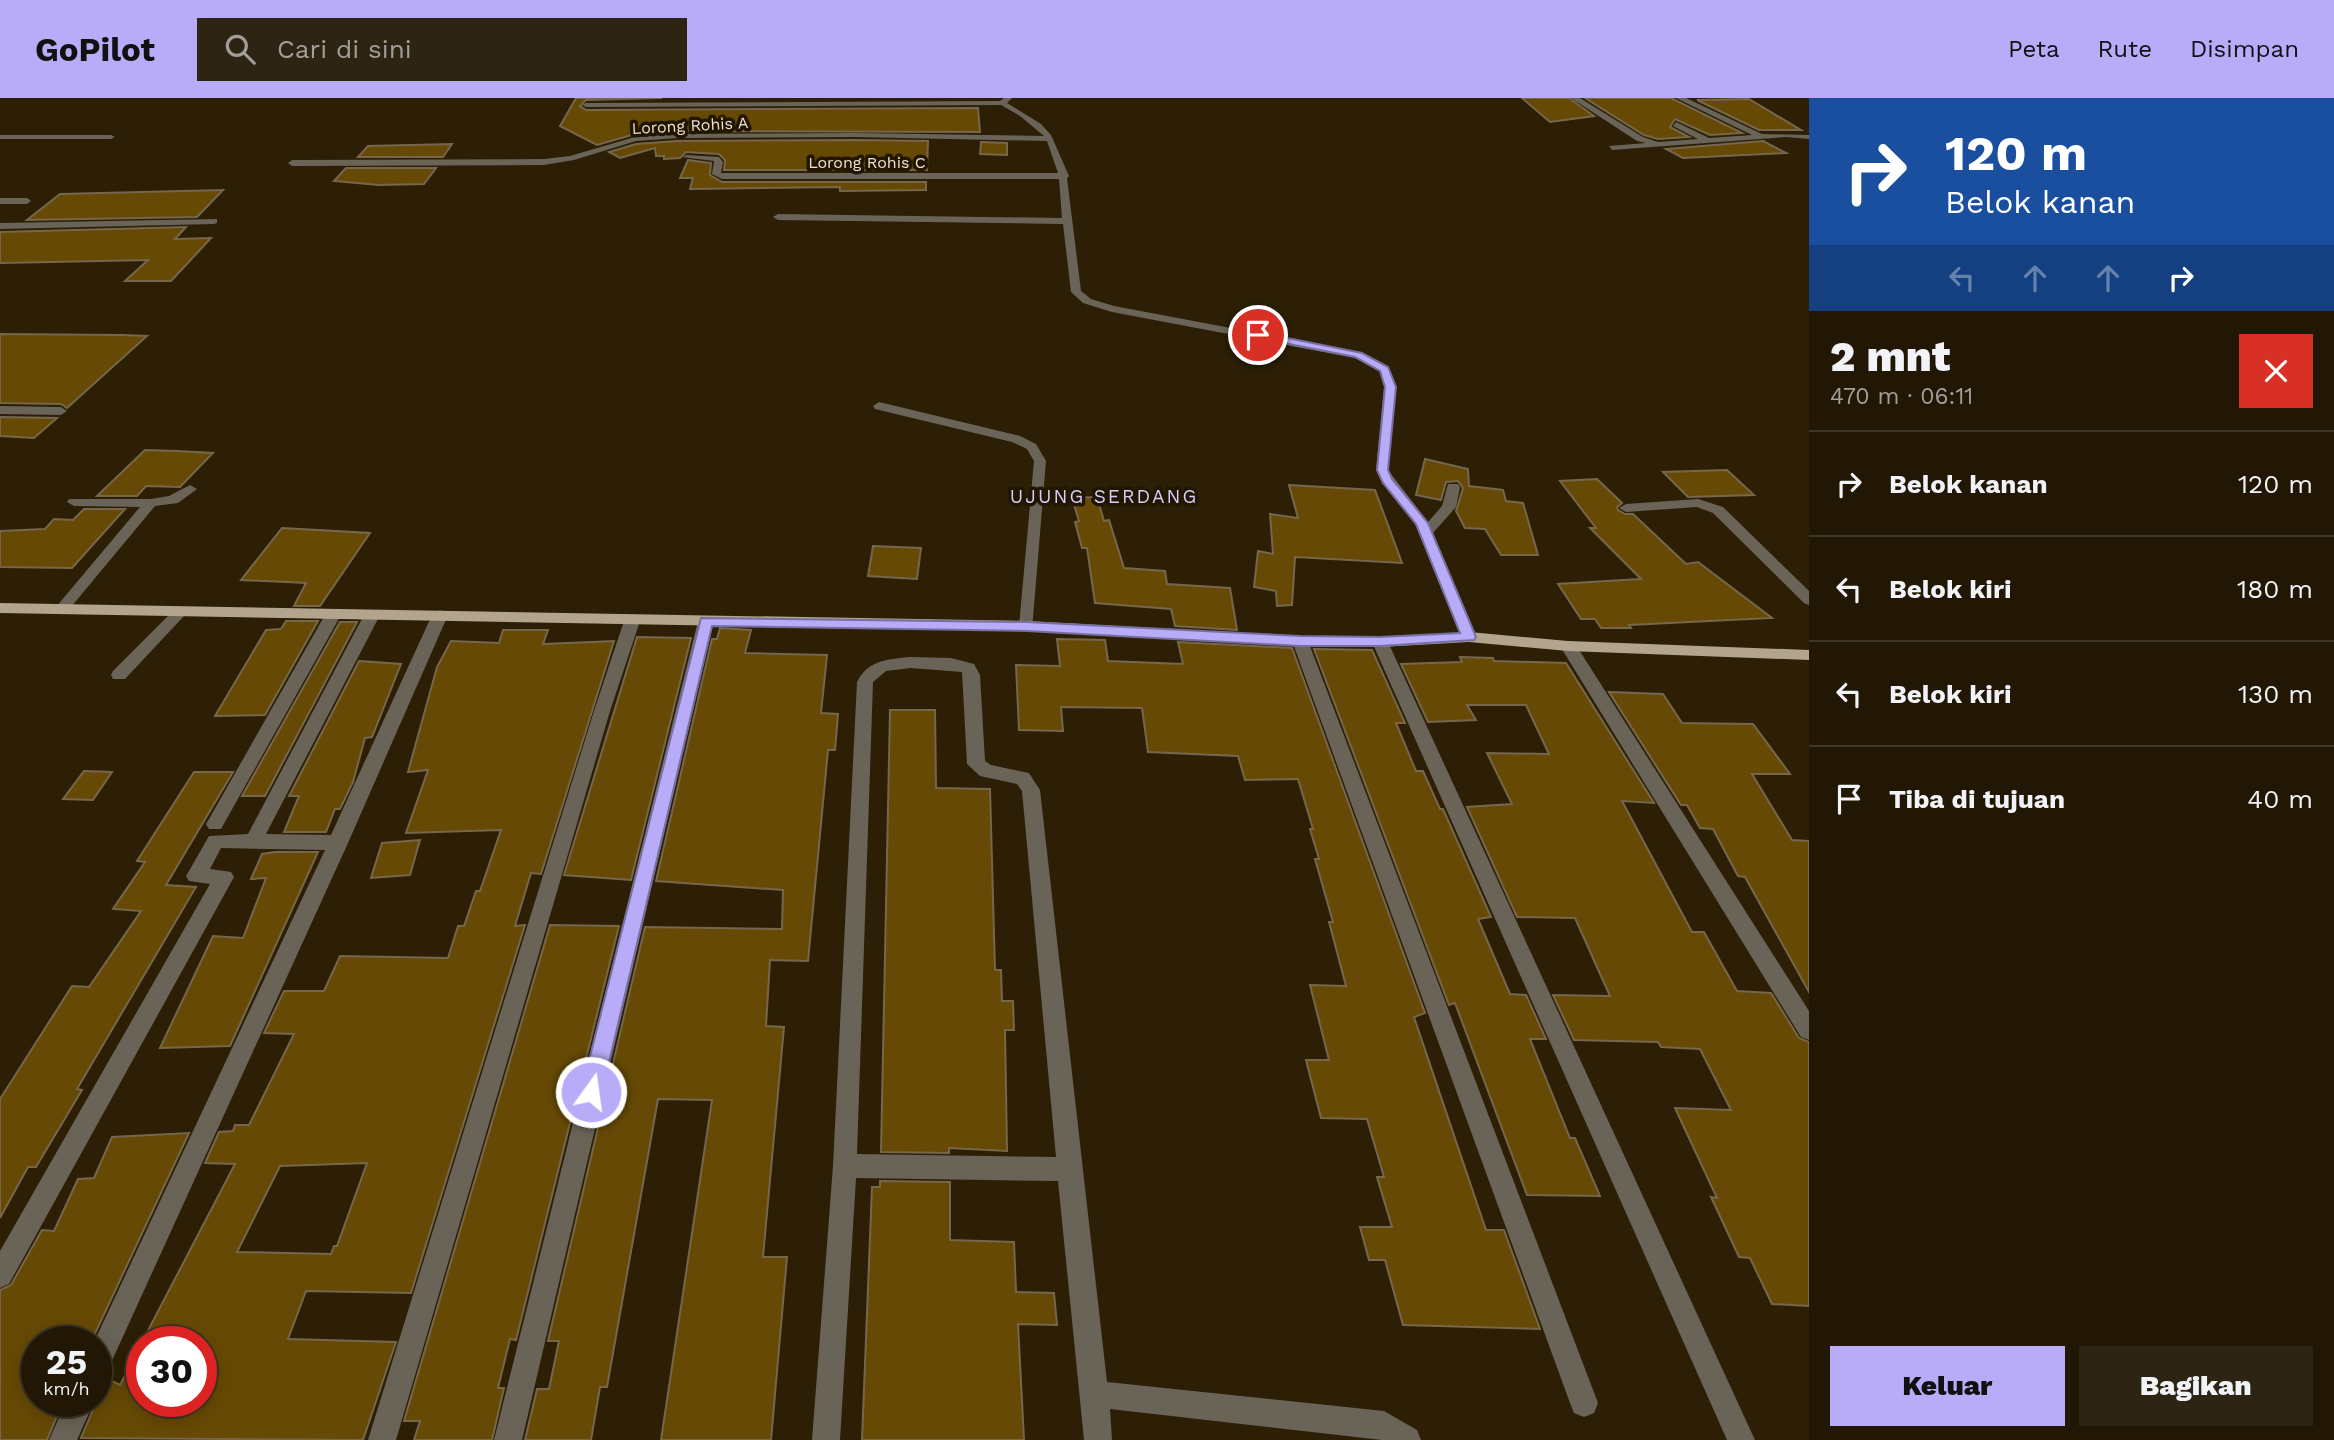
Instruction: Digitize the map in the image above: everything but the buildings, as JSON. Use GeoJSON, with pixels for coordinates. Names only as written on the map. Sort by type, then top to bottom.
{"type":"FeatureCollection","features":[{"type":"Feature","properties":{"kind":"main road"},"geometry":{"type":"LineString","coordinates":[[0,608],[1027,626],[1300,641],[1380,642],[1469,637],[1568,646],[1809,655]]}},
{"type":"Feature","properties":{"kind":"street"},"geometry":{"type":"LineString","coordinates":[[1575,98],[1640,139],[1658,143]]}},
{"type":"Feature","properties":{"kind":"street"},"geometry":{"type":"LineString","coordinates":[[1680,98],[1761,136]]}},
{"type":"Feature","properties":{"kind":"street"},"geometry":{"type":"LineString","coordinates":[[586,105],[786,100],[1005,101],[1025,114],[1058,150],[1065,176],[1067,221],[1076,292],[1087,301],[1100,306],[1358,355],[1385,370],[1390,387],[1382,470],[1422,523],[1469,637]]}},
{"type":"Feature","properties":{"kind":"street"},"geometry":{"type":"LineString","coordinates":[[1676,124],[1706,140]]}},
{"type":"Feature","properties":{"kind":"street","name":"Lorong Rohis A"},"geometry":{"type":"LineString","coordinates":[[292,163],[544,162],[571,158],[635,139],[677,136],[856,135],[1050,139]]}},
{"type":"Feature","properties":{"kind":"street"},"geometry":{"type":"LineString","coordinates":[[1612,148],[1761,136],[1809,137]]}},
{"type":"Feature","properties":{"kind":"street"},"geometry":{"type":"LineString","coordinates":[[0,137],[111,137]]}},
{"type":"Feature","properties":{"kind":"street","name":"Lorong Rohis C"},"geometry":{"type":"LineString","coordinates":[[686,157],[716,159],[719,162],[716,174],[722,176],[1065,176]]}},
{"type":"Feature","properties":{"kind":"street"},"geometry":{"type":"LineString","coordinates":[[0,201],[27,201]]}},
{"type":"Feature","properties":{"kind":"street"},"geometry":{"type":"LineString","coordinates":[[778,218],[1067,221]]}},
{"type":"Feature","properties":{"kind":"street"},"geometry":{"type":"LineString","coordinates":[[0,226],[214,221]]}},
{"type":"Feature","properties":{"kind":"street"},"geometry":{"type":"LineString","coordinates":[[879,406],[1016,439],[1037,453],[1040,461],[1027,626]]}},
{"type":"Feature","properties":{"kind":"street"},"geometry":{"type":"LineString","coordinates":[[0,410],[61,411]]}},
{"type":"Feature","properties":{"kind":"street"},"geometry":{"type":"LineString","coordinates":[[1426,533],[1449,506],[1453,487]]}},
{"type":"Feature","properties":{"kind":"street"},"geometry":{"type":"LineString","coordinates":[[74,502],[151,503],[173,500],[190,489]]}},
{"type":"Feature","properties":{"kind":"street"},"geometry":{"type":"LineString","coordinates":[[61,610],[151,503]]}},
{"type":"Feature","properties":{"kind":"street"},"geometry":{"type":"LineString","coordinates":[[1626,508],[1698,503],[1718,510],[1809,600]]}},
{"type":"Feature","properties":{"kind":"street"},"geometry":{"type":"LineString","coordinates":[[119,676],[179,613]]}},
{"type":"Feature","properties":{"kind":"street"},"geometry":{"type":"LineString","coordinates":[[215,824],[333,615]]}},
{"type":"Feature","properties":{"kind":"street"},"geometry":{"type":"LineString","coordinates":[[253,841],[372,615]]}},
{"type":"Feature","properties":{"kind":"street"},"geometry":{"type":"LineString","coordinates":[[112,1332],[283,957],[339,843],[440,615]]}},
{"type":"Feature","properties":{"kind":"street"},"geometry":{"type":"LineString","coordinates":[[382,1440],[601,711],[632,621]]}},
{"type":"Feature","properties":{"kind":"street"},"geometry":{"type":"LineString","coordinates":[[509,1440],[706,621]]}},
{"type":"Feature","properties":{"kind":"street"},"geometry":{"type":"LineString","coordinates":[[1300,641],[1584,1403]]}},
{"type":"Feature","properties":{"kind":"street"},"geometry":{"type":"LineString","coordinates":[[1380,642],[1741,1440]]}},
{"type":"Feature","properties":{"kind":"street"},"geometry":{"type":"LineString","coordinates":[[1568,646],[1809,1030]]}},
{"type":"Feature","properties":{"kind":"street"},"geometry":{"type":"LineString","coordinates":[[826,1440],[845,1166],[865,682],[869,673],[883,666],[953,663],[968,668],[972,675],[976,764],[986,771],[1023,778],[1031,790],[1098,1440]]}},
{"type":"Feature","properties":{"kind":"street"},"geometry":{"type":"LineString","coordinates":[[0,1275],[224,877],[197,876],[216,841],[339,843]]}},
{"type":"Feature","properties":{"kind":"street"},"geometry":{"type":"LineString","coordinates":[[845,1166],[1069,1169]]}},
{"type":"Feature","properties":{"kind":"street"},"geometry":{"type":"LineString","coordinates":[[1095,1394],[1384,1425],[1407,1440]]}},
{"type":"Feature","properties":{"kind":"street"},"geometry":{"type":"LineString","coordinates":[[63,1440],[73,1417]]}},
{"type":"Feature","properties":{"kind":"district","name":"UJUNG SERDANG"},"geometry":{"type":"Point","coordinates":[1104,496]}},
{"type":"Feature","properties":{"kind":"route"},"geometry":{"type":"LineString","coordinates":[[591,1092],[706,621],[1027,626],[1300,641],[1380,642],[1469,637],[1422,523],[1382,470],[1390,387],[1385,370],[1358,355],[1258,335]]}}]}
